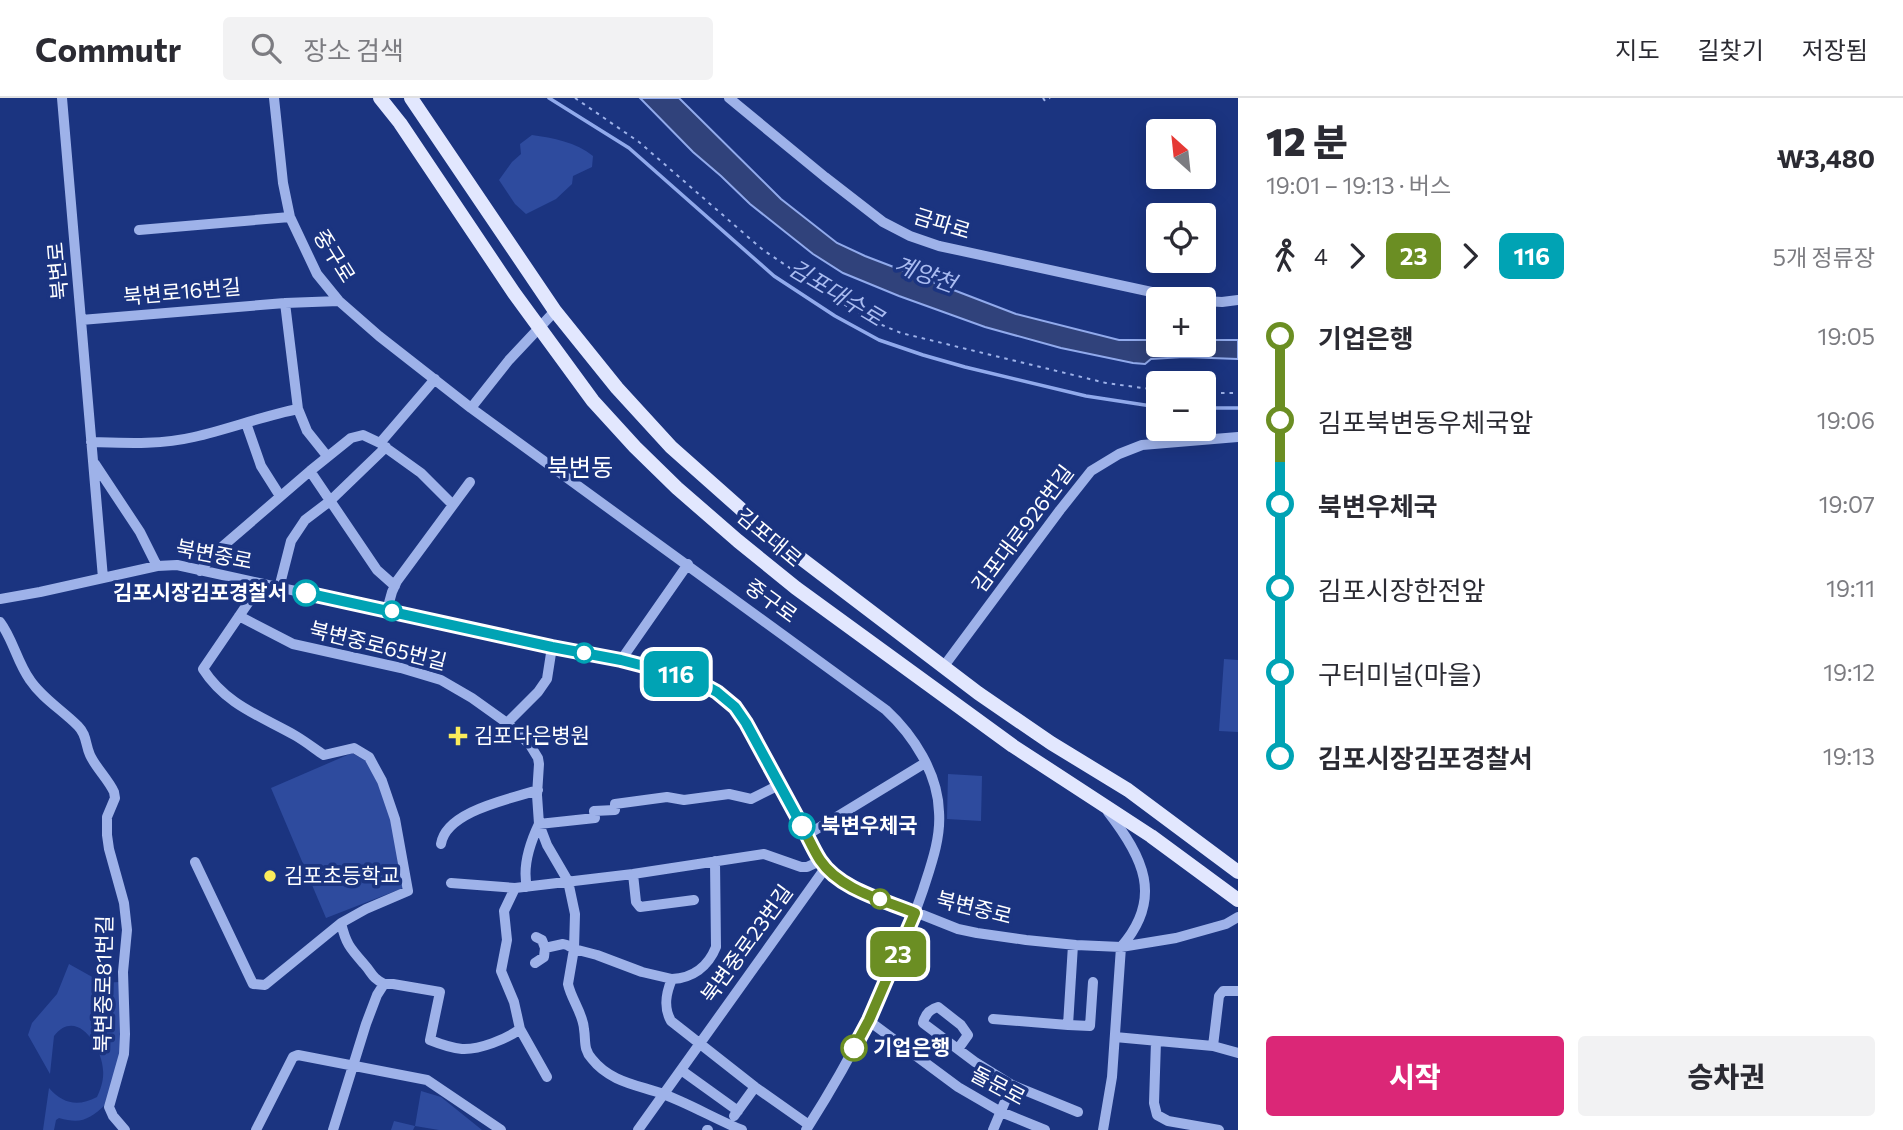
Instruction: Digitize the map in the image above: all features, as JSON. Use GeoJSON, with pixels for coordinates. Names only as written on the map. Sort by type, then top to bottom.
{"type":"FeatureCollection","features":[{"type":"Feature","properties":{"kind":"main road","name":"김포대로"},"geometry":{"type":"LineString","coordinates":[[380,98],[538,329],[593,401],[677,488],[796,588],[1013,746],[1151,836],[1238,900]]}},
{"type":"Feature","properties":{"kind":"main road","name":"김포대로"},"geometry":{"type":"LineString","coordinates":[[411,98],[555,312],[617,388],[671,447],[769,534],[978,693],[1051,743],[1128,790],[1238,872]]}},
{"type":"Feature","properties":{"kind":"street","name":"북변로"},"geometry":{"type":"LineString","coordinates":[[62,98],[103,578]]}},
{"type":"Feature","properties":{"kind":"street","name":"중구로"},"geometry":{"type":"LineString","coordinates":[[274,98],[283,184],[290,218],[317,274],[339,301],[471,408],[886,709],[906,731],[925,763],[938,797],[939,824],[929,870],[915,913],[869,1020],[808,1127]]}},
{"type":"Feature","properties":{"kind":"street","name":"금파로"},"geometry":{"type":"LineString","coordinates":[[729,98],[857,203],[883,222],[910,236],[939,246],[1146,291]]}},
{"type":"Feature","properties":{"kind":"street","name":"중구로"},"geometry":{"type":"LineString","coordinates":[[139,230],[290,218]]}},
{"type":"Feature","properties":{"kind":"street"},"geometry":{"type":"LineString","coordinates":[[1216,302],[1238,300]]}},
{"type":"Feature","properties":{"kind":"street","name":"북변로16번길"},"geometry":{"type":"LineString","coordinates":[[81,320],[339,301]]}},
{"type":"Feature","properties":{"kind":"street"},"geometry":{"type":"LineString","coordinates":[[285,303],[298,409],[307,431],[327,456]]}},
{"type":"Feature","properties":{"kind":"street"},"geometry":{"type":"LineString","coordinates":[[471,408],[509,360],[555,312]]}},
{"type":"Feature","properties":{"kind":"street"},"geometry":{"type":"LineString","coordinates":[[279,588],[291,541],[305,520],[330,501],[383,445],[435,379]]}},
{"type":"Feature","properties":{"kind":"street"},"geometry":{"type":"LineString","coordinates":[[91,442],[161,442],[195,437],[260,417],[298,409]]}},
{"type":"Feature","properties":{"kind":"street"},"geometry":{"type":"LineString","coordinates":[[246,423],[261,466],[281,496]]}},
{"type":"Feature","properties":{"kind":"street"},"geometry":{"type":"LineString","coordinates":[[200,570],[216,552],[327,456],[357,436],[363,435],[383,445],[421,473],[453,505]]}},
{"type":"Feature","properties":{"kind":"street","name":"김포대로926번길"},"geometry":{"type":"LineString","coordinates":[[944,666],[1091,471],[1119,454],[1142,445],[1238,437]]}},
{"type":"Feature","properties":{"kind":"street","name":"북변중로"},"geometry":{"type":"LineString","coordinates":[[93,461],[140,532],[157,565]]}},
{"type":"Feature","properties":{"kind":"street"},"geometry":{"type":"LineString","coordinates":[[310,471],[377,570],[395,586]]}},
{"type":"Feature","properties":{"kind":"street"},"geometry":{"type":"LineString","coordinates":[[387,610],[395,586],[417,552],[470,482]]}},
{"type":"Feature","properties":{"kind":"street"},"geometry":{"type":"LineString","coordinates":[[621,660],[688,564]]}},
{"type":"Feature","properties":{"kind":"street","name":"북변중로"},"geometry":{"type":"LineString","coordinates":[[0,599],[157,565],[177,565],[621,660],[695,680],[728,700],[746,723],[823,864],[850,886],[958,929],[1073,945],[1121,947],[1176,938],[1238,917]]}},
{"type":"Feature","properties":{"kind":"street"},"geometry":{"type":"LineString","coordinates":[[195,862],[253,984],[265,985],[341,923],[408,891],[396,819],[382,781],[369,757],[354,748],[324,755],[299,737],[234,703],[218,689],[203,669],[261,584]]}},
{"type":"Feature","properties":{"kind":"street","name":"북변중로65번길"},"geometry":{"type":"LineString","coordinates":[[239,616],[293,644],[430,676],[453,686],[507,723],[530,745],[538,758],[539,824],[547,845],[568,881],[575,915],[574,950]]}},
{"type":"Feature","properties":{"kind":"street","name":"북변중로81번길"},"geometry":{"type":"LineString","coordinates":[[0,622],[8,633],[28,678],[85,734],[89,754],[116,798],[107,817],[107,835],[124,903],[127,930],[123,972],[125,1034],[124,1054],[109,1107],[125,1130]]}},
{"type":"Feature","properties":{"kind":"street"},"geometry":{"type":"LineString","coordinates":[[507,723],[543,685],[549,672],[552,647]]}},
{"type":"Feature","properties":{"kind":"street"},"geometry":{"type":"LineString","coordinates":[[807,835],[925,763]]}},
{"type":"Feature","properties":{"kind":"street"},"geometry":{"type":"LineString","coordinates":[[547,1077],[520,1029],[514,1002],[501,971],[507,940],[504,911],[525,878],[526,865],[539,824],[595,818],[594,811],[615,810],[615,804],[667,797],[684,800],[729,794],[751,799],[779,785]]}},
{"type":"Feature","properties":{"kind":"street"},"geometry":{"type":"LineString","coordinates":[[441,844],[444,832],[457,820],[496,803],[538,790]]}},
{"type":"Feature","properties":{"kind":"street"},"geometry":{"type":"LineString","coordinates":[[1102,804],[1138,855],[1144,888],[1143,914],[1134,933],[1121,947],[1110,1095],[1103,1130]]}},
{"type":"Feature","properties":{"kind":"street"},"geometry":{"type":"LineString","coordinates":[[451,883],[521,887],[633,874],[764,854],[801,867],[823,864]]}},
{"type":"Feature","properties":{"kind":"street"},"geometry":{"type":"LineString","coordinates":[[672,979],[683,978],[699,970],[713,955],[716,947],[715,861]]}},
{"type":"Feature","properties":{"kind":"street","name":"북변중로23번길"},"geometry":{"type":"LineString","coordinates":[[638,1130],[823,864]]}},
{"type":"Feature","properties":{"kind":"street"},"geometry":{"type":"LineString","coordinates":[[633,874],[636,902],[640,907],[694,900]]}},
{"type":"Feature","properties":{"kind":"street"},"geometry":{"type":"LineString","coordinates":[[341,923],[351,951],[367,967],[372,978],[384,984],[440,992],[430,1040],[454,1048],[470,1049],[504,1039],[520,1029]]}},
{"type":"Feature","properties":{"kind":"street"},"geometry":{"type":"LineString","coordinates":[[535,963],[544,957],[545,948],[542,940],[536,937]]}},
{"type":"Feature","properties":{"kind":"street","name":"북변중로23번길"},"geometry":{"type":"LineString","coordinates":[[545,948],[563,944],[642,972],[672,979],[667,990],[668,1015],[671,1021],[700,1044]]}},
{"type":"Feature","properties":{"kind":"street"},"geometry":{"type":"LineString","coordinates":[[1068,1025],[1073,945]]}},
{"type":"Feature","properties":{"kind":"street"},"geometry":{"type":"LineString","coordinates":[[574,950],[568,984],[584,1028],[584,1045],[597,1065],[619,1080],[663,1094],[726,1127],[742,1130]]}},
{"type":"Feature","properties":{"kind":"street"},"geometry":{"type":"LineString","coordinates":[[993,1019],[1090,1026],[1093,982]]}},
{"type":"Feature","properties":{"kind":"street"},"geometry":{"type":"LineString","coordinates":[[333,1130],[366,1024],[384,984]]}},
{"type":"Feature","properties":{"kind":"street"},"geometry":{"type":"LineString","coordinates":[[1213,1046],[1219,996],[1223,991],[1238,990]]}},
{"type":"Feature","properties":{"kind":"street","name":"돌문로"},"geometry":{"type":"LineString","coordinates":[[869,1020],[958,1087],[1001,1112],[1045,1130]]}},
{"type":"Feature","properties":{"kind":"street"},"geometry":{"type":"LineString","coordinates":[[1115,1037],[1213,1046],[1238,1053]]}},
{"type":"Feature","properties":{"kind":"street"},"geometry":{"type":"LineString","coordinates":[[1156,1041],[1154,1103],[1157,1115],[1168,1121],[1219,1130]]}},
{"type":"Feature","properties":{"kind":"street"},"geometry":{"type":"LineString","coordinates":[[700,1044],[808,1127]]}},
{"type":"Feature","properties":{"kind":"street"},"geometry":{"type":"LineString","coordinates":[[958,1049],[1012,1085],[1078,1112]]}},
{"type":"Feature","properties":{"kind":"street"},"geometry":{"type":"LineString","coordinates":[[256,1130],[295,1056],[427,1080],[501,1130]]}},
{"type":"Feature","properties":{"kind":"street"},"geometry":{"type":"LineString","coordinates":[[681,1070],[738,1111]]}},
{"type":"Feature","properties":{"kind":"street"},"geometry":{"type":"LineString","coordinates":[[993,1130],[1012,1085]]}},
{"type":"Feature","properties":{"kind":"street"},"geometry":{"type":"LineString","coordinates":[[726,1127],[755,1087]]}},
{"type":"Feature","properties":{"kind":"path"},"geometry":{"type":"LineString","coordinates":[[575,98],[639,142],[763,250],[863,317],[901,333],[1106,383],[1146,388]]}},
{"type":"Feature","properties":{"kind":"path"},"geometry":{"type":"LineString","coordinates":[[1043,98],[1045,101],[1050,98]]}},
{"type":"Feature","properties":{"kind":"path"},"geometry":{"type":"LineString","coordinates":[[1216,393],[1238,393]]}},
{"type":"Feature","properties":{"kind":"shaded area"},"geometry":{"type":"Polygon","coordinates":[[[640,98],[679,98],[781,199],[837,243],[1016,314],[1119,340],[1146,340],[1146,357],[1184,357],[1151,359],[1145,364],[1061,348],[985,327],[843,273],[813,254],[750,204],[693,152],[640,98]]]}},
{"type":"Feature","properties":{"kind":"shaded area"},"geometry":{"type":"Polygon","coordinates":[[[532,135],[572,144],[593,156],[592,167],[573,176],[572,184],[556,199],[526,214],[515,204],[499,180],[521,154],[520,144],[532,135]]]}},
{"type":"Feature","properties":{"kind":"shaded area"},"geometry":{"type":"Polygon","coordinates":[[[1216,340],[1238,340],[1238,359],[1184,357],[1216,357],[1216,340]]]}},
{"type":"Feature","properties":{"kind":"shaded area"},"geometry":{"type":"Polygon","coordinates":[[[1224,659],[1238,660],[1238,732],[1219,731],[1224,659]]]}},
{"type":"Feature","properties":{"kind":"shaded area"},"geometry":{"type":"Polygon","coordinates":[[[352,753],[370,763],[391,817],[403,888],[326,918],[271,788],[352,753]]]}},
{"type":"Feature","properties":{"kind":"shaded area"},"geometry":{"type":"Polygon","coordinates":[[[948,774],[982,776],[981,821],[947,819],[948,774]]]}},
{"type":"Feature","properties":{"kind":"shaded area"},"geometry":{"type":"Polygon","coordinates":[[[69,964],[103,983],[119,982],[121,1048],[106,1104],[84,1119],[73,1121],[59,1118],[54,1130],[43,1130],[49,1088],[65,1101],[77,1103],[97,1097],[103,1080],[102,1061],[98,1051],[93,1041],[79,1028],[63,1028],[54,1036],[50,1074],[28,1035],[32,1023],[57,994],[69,964]]]}},
{"type":"Feature","properties":{"kind":"shaded area"},"geometry":{"type":"Polygon","coordinates":[[[421,1091],[441,1097],[482,1130],[439,1130],[415,1126],[421,1091]]]}},
{"type":"Feature","properties":{"kind":"shaded area"},"geometry":{"type":"Polygon","coordinates":[[[394,1121],[415,1126],[413,1130],[391,1130],[394,1121]]]}},
{"type":"Feature","properties":{"kind":"waterway","name":"김포대수로"},"geometry":{"type":"LineString","coordinates":[[549,98],[629,148],[774,276],[835,316],[879,340],[965,367],[1086,396],[1146,405]]}},
{"type":"Feature","properties":{"kind":"waterway","name":"김포대수로"},"geometry":{"type":"LineString","coordinates":[[1216,408],[1238,408]]}},
{"type":"Feature","properties":{"kind":"bus line","name":"116"},"geometry":{"type":"LineString","coordinates":[[306,593],[621,660],[706,685],[728,700],[746,723],[802,826]]}},
{"type":"Feature","properties":{"kind":"bus line","name":"23"},"geometry":{"type":"LineString","coordinates":[[802,826],[820,860],[839,879],[915,913],[869,1020],[854,1048]]}},
{"type":"Feature","properties":{"kind":"place","name":"김포시장김포경찰서"},"geometry":{"type":"Point","coordinates":[306,593]}},
{"type":"Feature","properties":{"kind":"place","name":"김포다은병원"},"geometry":{"type":"Point","coordinates":[458,736]}},
{"type":"Feature","properties":{"kind":"place","name":"북변우체국"},"geometry":{"type":"Point","coordinates":[802,826]}},
{"type":"Feature","properties":{"kind":"place","name":"김포초등학교"},"geometry":{"type":"Point","coordinates":[270,876]}},
{"type":"Feature","properties":{"kind":"place","name":"기업은행"},"geometry":{"type":"Point","coordinates":[854,1048]}},
{"type":"Feature","properties":{"kind":"district","name":"북변동"},"geometry":{"type":"Point","coordinates":[580,468]}},
{"type":"Feature","properties":{"kind":"water label","name":"계양천"},"geometry":{"type":"Point","coordinates":[925,274]}}]}
